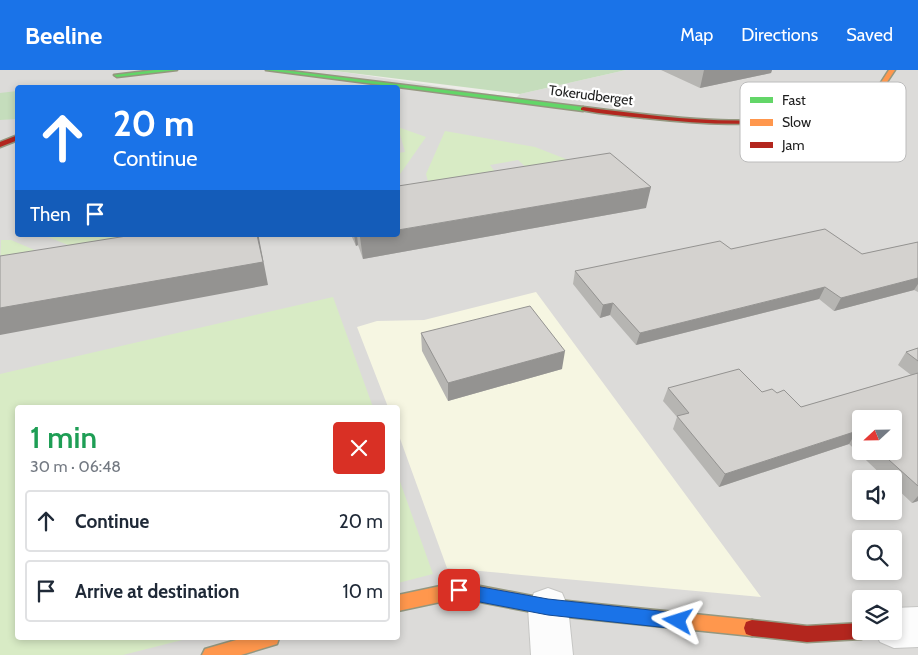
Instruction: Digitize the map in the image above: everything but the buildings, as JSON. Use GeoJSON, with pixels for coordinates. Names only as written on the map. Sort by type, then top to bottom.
{"type":"FeatureCollection","features":[{"type":"Feature","properties":{"kind":"street"},"geometry":{"type":"LineString","coordinates":[[115,77],[174,70]]}},
{"type":"Feature","properties":{"kind":"street","name":"Tokerudberget"},"geometry":{"type":"LineString","coordinates":[[269,70],[390,85]]}},
{"type":"Feature","properties":{"kind":"street","name":"Tokerudberget"},"geometry":{"type":"LineString","coordinates":[[884,82],[892,70]]}},
{"type":"Feature","properties":{"kind":"street","name":"Tokerudberget"},"geometry":{"type":"LineString","coordinates":[[400,86],[663,119],[740,123]]}},
{"type":"Feature","properties":{"kind":"street"},"geometry":{"type":"LineString","coordinates":[[0,145],[15,138]]}},
{"type":"Feature","properties":{"kind":"street"},"geometry":{"type":"LineString","coordinates":[[400,603],[459,590],[548,607],[808,634],[852,632]]}},
{"type":"Feature","properties":{"kind":"street"},"geometry":{"type":"LineString","coordinates":[[548,607],[552,655]]}},
{"type":"Feature","properties":{"kind":"street"},"geometry":{"type":"LineString","coordinates":[[902,628],[918,627]]}},
{"type":"Feature","properties":{"kind":"street"},"geometry":{"type":"LineString","coordinates":[[211,655],[263,640]]}},
{"type":"Feature","properties":{"kind":"shaded area"},"geometry":{"type":"Polygon","coordinates":[[[0,70],[329,70],[516,98],[520,94],[626,70],[918,70],[918,655],[0,655],[0,70]]]}},
{"type":"Feature","properties":{"kind":"shaded area"},"geometry":{"type":"Polygon","coordinates":[[[536,292],[761,597],[447,568],[400,439],[400,405],[387,405],[357,327],[377,321],[424,320],[536,292]]]}},
{"type":"Feature","properties":{"kind":"green space"},"geometry":{"type":"Polygon","coordinates":[[[327,70],[626,70],[520,94],[327,70]]]}},
{"type":"Feature","properties":{"kind":"green space"},"geometry":{"type":"Polygon","coordinates":[[[15,91],[15,119],[0,120],[0,93],[15,91]]]}},
{"type":"Feature","properties":{"kind":"green space"},"geometry":{"type":"Polygon","coordinates":[[[400,128],[426,137],[400,174],[400,153],[405,152],[400,128]]]}},
{"type":"Feature","properties":{"kind":"green space"},"geometry":{"type":"Polygon","coordinates":[[[445,131],[535,147],[571,161],[529,170],[518,160],[490,165],[495,172],[429,185],[426,174],[445,131]]]}},
{"type":"Feature","properties":{"kind":"green space"},"geometry":{"type":"Polygon","coordinates":[[[48,237],[141,237],[73,247],[48,237]]]}},
{"type":"Feature","properties":{"kind":"green space"},"geometry":{"type":"Polygon","coordinates":[[[1,240],[11,240],[44,254],[0,275],[1,240]]]}},
{"type":"Feature","properties":{"kind":"green space"},"geometry":{"type":"Polygon","coordinates":[[[333,297],[372,405],[15,405],[15,640],[182,640],[123,655],[0,655],[0,374],[333,297]]]}},
{"type":"Feature","properties":{"kind":"green space"},"geometry":{"type":"Polygon","coordinates":[[[400,482],[433,574],[400,582],[400,482]]]}},
{"type":"Feature","properties":{"kind":"traffic: fast"},"geometry":{"type":"LineString","coordinates":[[117,75],[174,70]]}},
{"type":"Feature","properties":{"kind":"traffic: fast"},"geometry":{"type":"LineString","coordinates":[[269,70],[390,85]]}},
{"type":"Feature","properties":{"kind":"traffic: fast"},"geometry":{"type":"LineString","coordinates":[[400,86],[583,109]]}},
{"type":"Feature","properties":{"kind":"traffic: slow"},"geometry":{"type":"LineString","coordinates":[[884,82],[892,70]]}},
{"type":"Feature","properties":{"kind":"traffic: slow"},"geometry":{"type":"LineString","coordinates":[[400,603],[459,590],[548,607],[752,628]]}},
{"type":"Feature","properties":{"kind":"traffic: slow"},"geometry":{"type":"LineString","coordinates":[[211,655],[264,640]]}},
{"type":"Feature","properties":{"kind":"traffic: jam"},"geometry":{"type":"LineString","coordinates":[[583,109],[692,121],[740,122]]}},
{"type":"Feature","properties":{"kind":"traffic: jam"},"geometry":{"type":"LineString","coordinates":[[0,145],[15,138]]}},
{"type":"Feature","properties":{"kind":"traffic: jam"},"geometry":{"type":"LineString","coordinates":[[752,628],[807,634],[852,632]]}},
{"type":"Feature","properties":{"kind":"route"},"geometry":{"type":"LineString","coordinates":[[459,590],[548,607],[678,621]]}}]}
